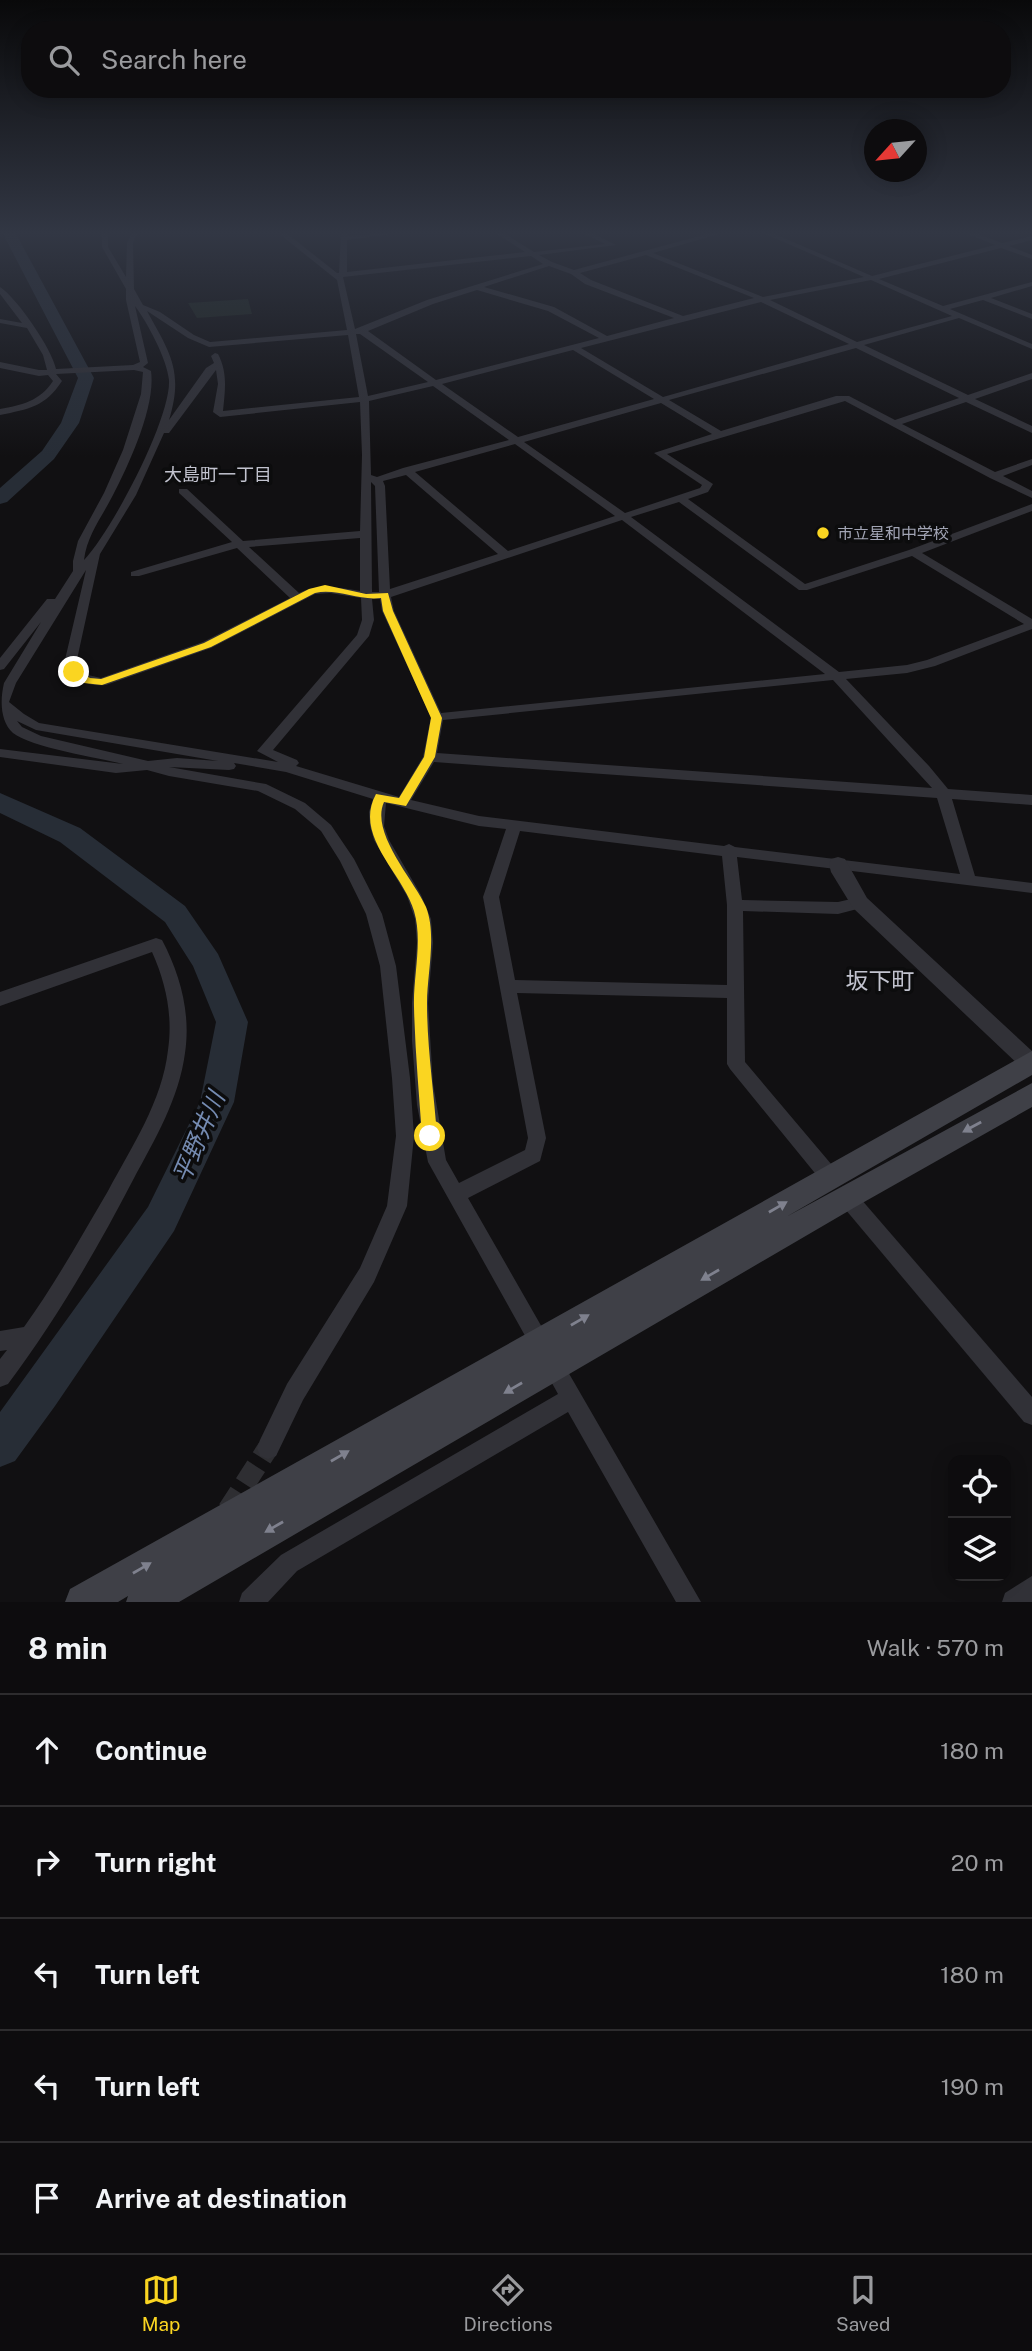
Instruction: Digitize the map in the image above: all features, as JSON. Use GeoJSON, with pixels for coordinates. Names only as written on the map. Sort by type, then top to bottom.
{"type":"FeatureCollection","features":[{"type":"Feature","properties":{"kind":"main road"},"geometry":{"type":"LineString","coordinates":[[83,1602],[547,1354],[838,1187],[1032,1063]]}},
{"type":"Feature","properties":{"kind":"main road"},"geometry":{"type":"LineString","coordinates":[[838,1187],[1032,1094]]}},
{"type":"Feature","properties":{"kind":"main road"},"geometry":{"type":"LineString","coordinates":[[144,1602],[547,1354]]}},
{"type":"Feature","properties":{"kind":"street"},"geometry":{"type":"LineString","coordinates":[[13,307],[57,372]]}},
{"type":"Feature","properties":{"kind":"street"},"geometry":{"type":"LineString","coordinates":[[132,307],[144,363],[135,368]]}},
{"type":"Feature","properties":{"kind":"street"},"geometry":{"type":"LineString","coordinates":[[139,307],[173,378],[170,402],[159,437],[126,505],[96,553],[79,571],[67,590],[10,683],[3,702],[7,717],[17,730],[37,739],[169,772],[261,787],[300,806],[326,828],[346,859],[374,914],[388,967],[405,1136],[397,1206],[367,1275],[295,1392],[268,1448]]}},
{"type":"Feature","properties":{"kind":"street"},"geometry":{"type":"LineString","coordinates":[[143,307],[149,308],[197,341],[209,345],[362,331],[419,307]]}},
{"type":"Feature","properties":{"kind":"street"},"geometry":{"type":"LineString","coordinates":[[310,774],[305,768],[264,751],[363,636],[368,621],[367,534],[372,479],[364,400],[344,307]]}},
{"type":"Feature","properties":{"kind":"street"},"geometry":{"type":"LineString","coordinates":[[543,307],[607,339]]}},
{"type":"Feature","properties":{"kind":"street"},"geometry":{"type":"LineString","coordinates":[[651,307],[683,319]]}},
{"type":"Feature","properties":{"kind":"street"},"geometry":{"type":"LineString","coordinates":[[209,345],[219,364],[222,384],[220,414],[364,400],[731,307]]}},
{"type":"Feature","properties":{"kind":"street"},"geometry":{"type":"LineString","coordinates":[[778,307],[1032,430]]}},
{"type":"Feature","properties":{"kind":"street"},"geometry":{"type":"LineString","coordinates":[[937,307],[1032,347]]}},
{"type":"Feature","properties":{"kind":"street"},"geometry":{"type":"LineString","coordinates":[[942,309],[950,307]]}},
{"type":"Feature","properties":{"kind":"street"},"geometry":{"type":"LineString","coordinates":[[1007,307],[1032,317]]}},
{"type":"Feature","properties":{"kind":"street"},"geometry":{"type":"LineString","coordinates":[[372,479],[959,316]]}},
{"type":"Feature","properties":{"kind":"street"},"geometry":{"type":"LineString","coordinates":[[0,321],[28,326]]}},
{"type":"Feature","properties":{"kind":"street"},"geometry":{"type":"LineString","coordinates":[[362,331],[624,517],[836,676],[924,769],[943,793],[969,880]]}},
{"type":"Feature","properties":{"kind":"street"},"geometry":{"type":"LineString","coordinates":[[574,347],[719,434]]}},
{"type":"Feature","properties":{"kind":"street"},"geometry":{"type":"LineString","coordinates":[[159,437],[169,428],[209,370],[219,364]]}},
{"type":"Feature","properties":{"kind":"street"},"geometry":{"type":"LineString","coordinates":[[0,365],[20,371],[57,372],[135,368],[147,371],[149,376],[145,404],[110,491],[91,526],[77,562],[79,571]]}},
{"type":"Feature","properties":{"kind":"street"},"geometry":{"type":"LineString","coordinates":[[0,411],[34,405],[48,397],[58,381],[52,376],[57,372]]}},
{"type":"Feature","properties":{"kind":"street"},"geometry":{"type":"LineString","coordinates":[[893,424],[1032,376]]}},
{"type":"Feature","properties":{"kind":"street"},"geometry":{"type":"LineString","coordinates":[[96,553],[70,664],[74,672],[88,681],[102,682],[207,645],[312,591],[325,588],[366,597],[385,595],[704,490],[708,484],[659,453],[846,398],[1032,495]]}},
{"type":"Feature","properties":{"kind":"street"},"geometry":{"type":"LineString","coordinates":[[993,476],[1032,462]]}},
{"type":"Feature","properties":{"kind":"street"},"geometry":{"type":"LineString","coordinates":[[406,470],[506,555]]}},
{"type":"Feature","properties":{"kind":"street"},"geometry":{"type":"LineString","coordinates":[[372,479],[380,486],[388,611],[436,718],[430,757],[402,803]]}},
{"type":"Feature","properties":{"kind":"street"},"geometry":{"type":"LineString","coordinates":[[183,491],[298,599]]}},
{"type":"Feature","properties":{"kind":"street"},"geometry":{"type":"LineString","coordinates":[[680,498],[803,588],[913,552],[1032,508]]}},
{"type":"Feature","properties":{"kind":"street"},"geometry":{"type":"LineString","coordinates":[[135,575],[240,545],[367,534]]}},
{"type":"Feature","properties":{"kind":"street"},"geometry":{"type":"LineString","coordinates":[[913,552],[1030,629]]}},
{"type":"Feature","properties":{"kind":"street"},"geometry":{"type":"LineString","coordinates":[[0,666],[56,596],[67,590]]}},
{"type":"Feature","properties":{"kind":"street"},"geometry":{"type":"LineString","coordinates":[[436,718],[907,669],[1030,629]]}},
{"type":"Feature","properties":{"kind":"street"},"geometry":{"type":"LineString","coordinates":[[3,702],[19,717],[36,726],[287,768],[380,797],[479,821],[729,849],[1032,888]]}},
{"type":"Feature","properties":{"kind":"street"},"geometry":{"type":"LineString","coordinates":[[0,753],[116,769],[177,762],[310,774]]}},
{"type":"Feature","properties":{"kind":"street"},"geometry":{"type":"LineString","coordinates":[[430,757],[1032,800]]}},
{"type":"Feature","properties":{"kind":"street"},"geometry":{"type":"LineString","coordinates":[[380,797],[375,808],[376,821],[388,855],[420,909],[424,929],[420,1005],[430,1136],[437,1162],[689,1602]]}},
{"type":"Feature","properties":{"kind":"street"},"geometry":{"type":"LineString","coordinates":[[456,1195],[533,1155],[537,1138],[491,897],[515,825]]}},
{"type":"Feature","properties":{"kind":"street"},"geometry":{"type":"LineString","coordinates":[[729,849],[735,905],[736,1064],[1032,1413]]}},
{"type":"Feature","properties":{"kind":"street"},"geometry":{"type":"LineString","coordinates":[[838,863],[840,872],[860,903],[1032,1063]]}},
{"type":"Feature","properties":{"kind":"street"},"geometry":{"type":"LineString","coordinates":[[735,905],[838,908],[860,903]]}},
{"type":"Feature","properties":{"kind":"street"},"geometry":{"type":"LineString","coordinates":[[0,999],[156,944],[172,976],[178,1022],[175,1066],[163,1108],[100,1222],[32,1336],[0,1376]]}},
{"type":"Feature","properties":{"kind":"street"},"geometry":{"type":"LineString","coordinates":[[507,986],[734,992]]}},
{"type":"Feature","properties":{"kind":"street"},"geometry":{"type":"LineString","coordinates":[[0,1341],[32,1336]]}},
{"type":"Feature","properties":{"kind":"street"},"geometry":{"type":"LineString","coordinates":[[251,1602],[289,1563],[572,1398]]}},
{"type":"Feature","properties":{"kind":"street"},"geometry":{"type":"LineString","coordinates":[[1014,1602],[1032,1588]]}},
{"type":"Feature","properties":{"kind":"shaded area"},"geometry":{"type":"Polygon","coordinates":[[[190,307],[250,307],[252,314],[197,318],[190,307]]]}},
{"type":"Feature","properties":{"kind":"waterway","name":"平野井川"},"geometry":{"type":"LineString","coordinates":[[0,498],[48,455],[70,423],[86,378],[48,307]]}},
{"type":"Feature","properties":{"kind":"waterway","name":"平野井川"},"geometry":{"type":"LineString","coordinates":[[0,802],[70,835],[175,914],[207,962],[232,1022],[217,1102],[161,1219],[41,1392],[0,1446]]}},
{"type":"Feature","properties":{"kind":"tunnel"},"geometry":{"type":"LineString","coordinates":[[228,1510],[268,1448]]}},
{"type":"Feature","properties":{"kind":"place","name":"市立星和中学校"},"geometry":{"type":"Point","coordinates":[823,533]}},
{"type":"Feature","properties":{"kind":"district","name":"大島町一丁目"},"geometry":{"type":"Point","coordinates":[218,474]}},
{"type":"Feature","properties":{"kind":"district","name":"坂下町"},"geometry":{"type":"Point","coordinates":[880,980]}},
{"type":"Feature","properties":{"kind":"route"},"geometry":{"type":"LineString","coordinates":[[74,672],[88,681],[102,682],[207,645],[312,591],[325,588],[366,597],[385,595],[388,611],[436,718],[430,757],[402,803],[380,797],[375,808],[376,821],[388,855],[420,909],[424,929],[420,1005],[430,1136]]}}]}
